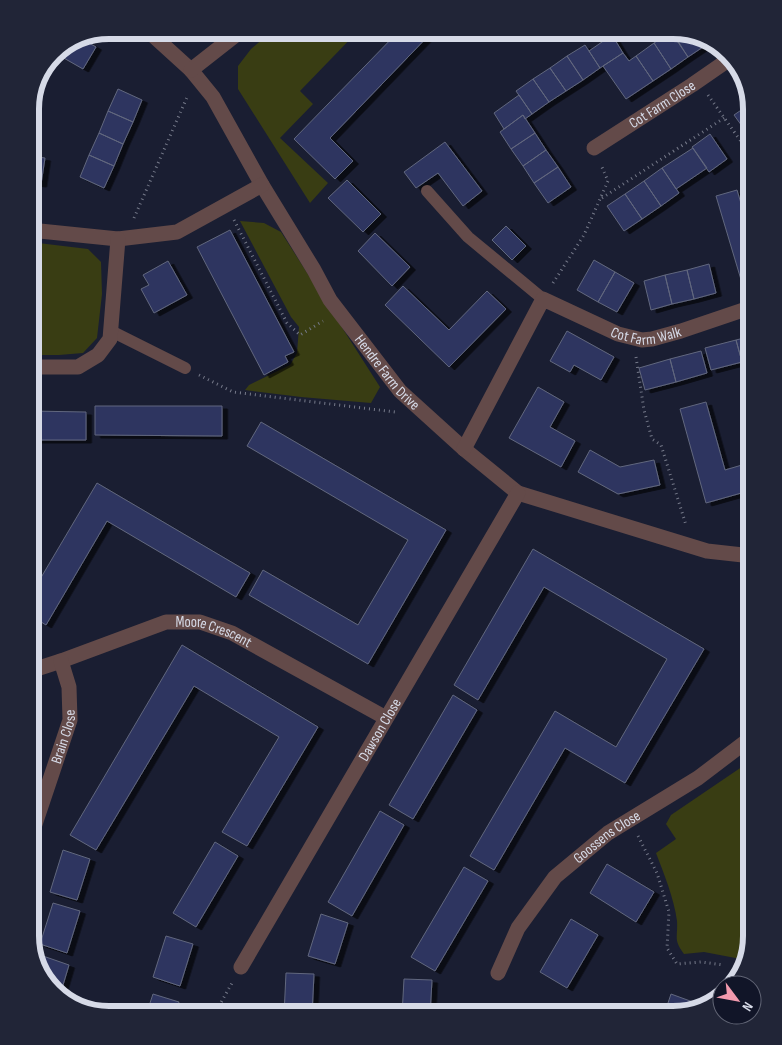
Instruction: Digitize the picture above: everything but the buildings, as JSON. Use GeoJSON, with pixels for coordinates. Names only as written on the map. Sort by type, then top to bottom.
{"type":"FeatureCollection","features":[{"type":"Feature","properties":{"kind":"street","name":"Hendre Farm Drive"},"geometry":{"type":"LineString","coordinates":[[157,39],[194,73],[213,97],[262,185],[338,311],[400,390],[464,449],[518,493],[692,547],[707,551],[743,555]]}},
{"type":"Feature","properties":{"kind":"street"},"geometry":{"type":"LineString","coordinates":[[194,73],[232,39]]}},
{"type":"Feature","properties":{"kind":"street","name":"Cot Farm Close"},"geometry":{"type":"LineString","coordinates":[[594,148],[725,62]]}},
{"type":"Feature","properties":{"kind":"street"},"geometry":{"type":"LineString","coordinates":[[39,231],[122,239],[177,232],[262,185]]}},
{"type":"Feature","properties":{"kind":"street"},"geometry":{"type":"LineString","coordinates":[[39,367],[78,367],[98,355],[110,339],[122,239]]}},
{"type":"Feature","properties":{"kind":"street"},"geometry":{"type":"LineString","coordinates":[[464,449],[543,299]]}},
{"type":"Feature","properties":{"kind":"street","name":"Cot Farm Walk"},"geometry":{"type":"LineString","coordinates":[[543,299],[618,334],[642,340],[659,337],[743,310]]}},
{"type":"Feature","properties":{"kind":"street","name":"Dawson Close"},"geometry":{"type":"LineString","coordinates":[[241,967],[518,493]]}},
{"type":"Feature","properties":{"kind":"street","name":"Moore Crescent"},"geometry":{"type":"LineString","coordinates":[[39,668],[166,622],[200,622],[232,632],[386,718]]}},
{"type":"Feature","properties":{"kind":"street","name":"Brain Close"},"geometry":{"type":"LineString","coordinates":[[39,813],[70,720],[70,687],[61,661]]}},
{"type":"Feature","properties":{"kind":"street","name":"Goossens Close"},"geometry":{"type":"LineString","coordinates":[[498,973],[518,928],[555,877],[608,833],[698,778],[743,744]]}},
{"type":"Feature","properties":{"kind":"lane"},"geometry":{"type":"LineString","coordinates":[[427,190],[468,238],[543,299]]}},
{"type":"Feature","properties":{"kind":"lane"},"geometry":{"type":"LineString","coordinates":[[111,331],[185,368]]}},
{"type":"Feature","properties":{"kind":"path"},"geometry":{"type":"LineString","coordinates":[[122,239],[194,73]]}},
{"type":"Feature","properties":{"kind":"path"},"geometry":{"type":"LineString","coordinates":[[698,81],[743,144]]}},
{"type":"Feature","properties":{"kind":"path"},"geometry":{"type":"LineString","coordinates":[[600,199],[724,118]]}},
{"type":"Feature","properties":{"kind":"path"},"geometry":{"type":"LineString","coordinates":[[543,299],[584,235],[608,181],[594,148]]}},
{"type":"Feature","properties":{"kind":"path"},"geometry":{"type":"LineString","coordinates":[[226,205],[287,323],[300,335],[338,311]]}},
{"type":"Feature","properties":{"kind":"path"},"geometry":{"type":"LineString","coordinates":[[633,339],[644,410],[652,439],[661,444],[692,547]]}},
{"type":"Feature","properties":{"kind":"path"},"geometry":{"type":"LineString","coordinates":[[185,368],[233,392],[428,416]]}},
{"type":"Feature","properties":{"kind":"path"},"geometry":{"type":"LineString","coordinates":[[630,820],[657,873],[669,912],[667,948],[677,964],[701,962],[736,966]]}},
{"type":"Feature","properties":{"kind":"path"},"geometry":{"type":"LineString","coordinates":[[219,1006],[241,967]]}},
{"type":"Feature","properties":{"kind":"green space"},"geometry":{"type":"Polygon","coordinates":[[[263,39],[350,39],[300,91],[313,104],[280,138],[328,183],[310,203],[238,89],[238,66],[251,49],[263,39]]]}},
{"type":"Feature","properties":{"kind":"green space"},"geometry":{"type":"Polygon","coordinates":[[[240,221],[264,223],[281,232],[380,387],[371,403],[245,390],[249,385],[290,365],[297,353],[299,327],[291,317],[240,221]]]}},
{"type":"Feature","properties":{"kind":"green space"},"geometry":{"type":"Polygon","coordinates":[[[39,243],[88,249],[101,262],[102,294],[97,338],[83,353],[39,355],[39,243]]]}},
{"type":"Feature","properties":{"kind":"green space"},"geometry":{"type":"Polygon","coordinates":[[[743,766],[743,936],[740,959],[704,952],[684,954],[677,941],[677,921],[674,904],[656,853],[676,839],[666,824],[671,815],[743,766]]]}}]}
